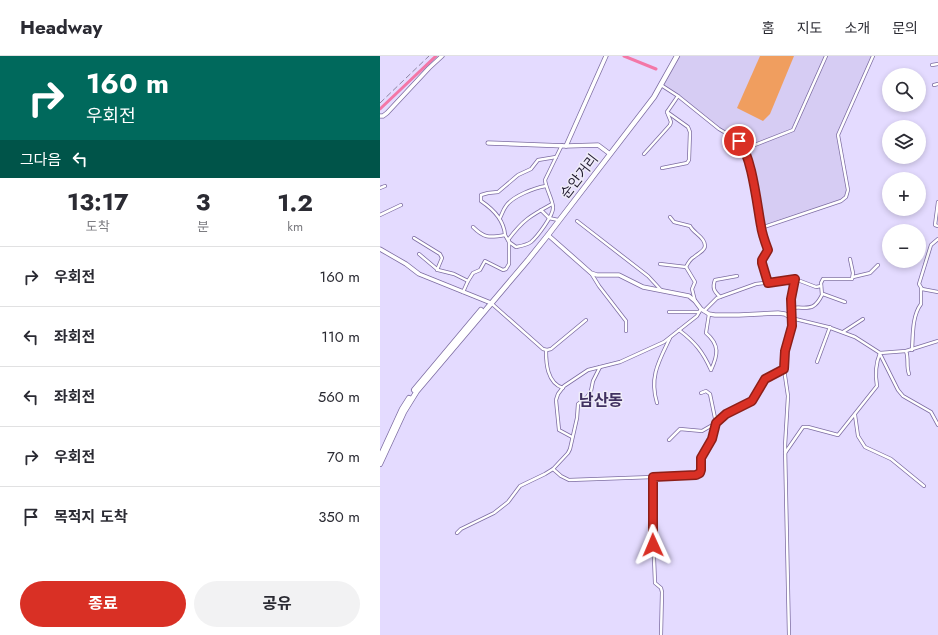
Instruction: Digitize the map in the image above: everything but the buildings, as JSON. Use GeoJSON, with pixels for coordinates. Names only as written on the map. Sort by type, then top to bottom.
{"type":"FeatureCollection","features":[{"type":"Feature","properties":{"kind":"main road","name":"순안거리"},"geometry":{"type":"LineString","coordinates":[[380,464],[404,412],[417,391],[548,235],[558,220],[654,97],[677,56]]}},
{"type":"Feature","properties":{"kind":"main road","name":"순안거리"},"geometry":{"type":"LineString","coordinates":[[380,457],[402,409],[420,382],[481,310],[491,303]]}},
{"type":"Feature","properties":{"kind":"street"},"geometry":{"type":"LineString","coordinates":[[380,116],[387,113],[442,56]]}},
{"type":"Feature","properties":{"kind":"street"},"geometry":{"type":"LineString","coordinates":[[508,241],[516,247],[531,242],[539,234],[548,218],[551,216],[553,208],[545,180],[556,157],[564,146],[606,56]]}},
{"type":"Feature","properties":{"kind":"street"},"geometry":{"type":"LineString","coordinates":[[752,146],[793,130],[826,56]]}},
{"type":"Feature","properties":{"kind":"street"},"geometry":{"type":"LineString","coordinates":[[761,228],[840,201],[846,197],[848,190],[838,136],[873,56]]}},
{"type":"Feature","properties":{"kind":"street"},"geometry":{"type":"LineString","coordinates":[[932,65],[938,64]]}},
{"type":"Feature","properties":{"kind":"street"},"geometry":{"type":"LineString","coordinates":[[934,85],[938,84]]}},
{"type":"Feature","properties":{"kind":"street"},"geometry":{"type":"LineString","coordinates":[[661,85],[678,96],[719,129],[742,144],[751,172],[761,228],[768,250],[762,260],[768,283]]}},
{"type":"Feature","properties":{"kind":"street"},"geometry":{"type":"LineString","coordinates":[[667,112],[678,96]]}},
{"type":"Feature","properties":{"kind":"street"},"geometry":{"type":"LineString","coordinates":[[644,154],[670,125],[671,122],[667,112]]}},
{"type":"Feature","properties":{"kind":"street"},"geometry":{"type":"LineString","coordinates":[[662,168],[687,163],[689,160],[690,132],[688,127],[667,112]]}},
{"type":"Feature","properties":{"kind":"street"},"geometry":{"type":"LineString","coordinates":[[488,143],[564,146],[598,145],[610,154]]}},
{"type":"Feature","properties":{"kind":"street"},"geometry":{"type":"LineString","coordinates":[[463,293],[473,273],[480,270],[485,261],[503,270],[506,269],[509,264],[508,241],[505,235],[505,228],[500,218],[489,206],[481,201],[481,195],[498,192],[518,175],[531,170],[538,160],[556,157]]}},
{"type":"Feature","properties":{"kind":"street"},"geometry":{"type":"LineString","coordinates":[[380,188],[385,186]]}},
{"type":"Feature","properties":{"kind":"street"},"geometry":{"type":"LineString","coordinates":[[500,218],[506,206],[511,201],[526,192],[546,186]]}},
{"type":"Feature","properties":{"kind":"street"},"geometry":{"type":"LineString","coordinates":[[938,202],[935,225],[938,226]]}},
{"type":"Feature","properties":{"kind":"street"},"geometry":{"type":"LineString","coordinates":[[508,241],[520,224],[552,204]]}},
{"type":"Feature","properties":{"kind":"street"},"geometry":{"type":"LineString","coordinates":[[380,215],[401,205]]}},
{"type":"Feature","properties":{"kind":"street"},"geometry":{"type":"LineString","coordinates":[[541,210],[548,218],[558,220]]}},
{"type":"Feature","properties":{"kind":"street"},"geometry":{"type":"LineString","coordinates":[[670,217],[674,222],[690,226],[693,232],[698,235],[705,244],[704,250],[692,259],[686,267]]}},
{"type":"Feature","properties":{"kind":"street"},"geometry":{"type":"LineString","coordinates":[[577,221],[648,276],[661,290]]}},
{"type":"Feature","properties":{"kind":"street"},"geometry":{"type":"LineString","coordinates":[[473,226],[482,235],[495,237],[505,235]]}},
{"type":"Feature","properties":{"kind":"street"},"geometry":{"type":"LineString","coordinates":[[548,235],[591,273],[626,321],[626,332]]}},
{"type":"Feature","properties":{"kind":"street"},"geometry":{"type":"LineString","coordinates":[[414,238],[440,254],[442,258],[437,270]]}},
{"type":"Feature","properties":{"kind":"street"},"geometry":{"type":"LineString","coordinates":[[912,350],[915,317],[917,309],[922,304],[921,288],[919,284],[932,245],[938,239]]}},
{"type":"Feature","properties":{"kind":"street"},"geometry":{"type":"LineString","coordinates":[[380,249],[406,264],[419,274],[491,303],[543,349],[551,349],[586,320]]}},
{"type":"Feature","properties":{"kind":"street"},"geometry":{"type":"LineString","coordinates":[[419,254],[437,270],[454,274],[468,281]]}},
{"type":"Feature","properties":{"kind":"street"},"geometry":{"type":"LineString","coordinates":[[850,259],[853,277]]}},
{"type":"Feature","properties":{"kind":"street"},"geometry":{"type":"LineString","coordinates":[[660,264],[686,267]]}},
{"type":"Feature","properties":{"kind":"street"},"geometry":{"type":"LineString","coordinates":[[791,308],[810,308],[816,304],[822,294],[821,283],[823,279],[848,280],[852,279],[853,277],[870,273],[878,266]]}},
{"type":"Feature","properties":{"kind":"street"},"geometry":{"type":"LineString","coordinates":[[686,267],[695,282],[692,289],[695,301],[702,311]]}},
{"type":"Feature","properties":{"kind":"street"},"geometry":{"type":"LineString","coordinates":[[591,273],[598,275],[619,275],[638,285],[686,295],[695,301]]}},
{"type":"Feature","properties":{"kind":"street"},"geometry":{"type":"LineString","coordinates":[[720,297],[713,288],[716,280],[737,276]]}},
{"type":"Feature","properties":{"kind":"street"},"geometry":{"type":"LineString","coordinates":[[789,635],[785,454],[788,396],[784,369],[785,351],[792,326],[792,291],[795,279]]}},
{"type":"Feature","properties":{"kind":"street"},"geometry":{"type":"LineString","coordinates":[[572,437],[559,430],[559,419],[556,404],[558,394],[562,388],[585,371],[623,361],[670,338],[720,297],[752,285],[795,279],[816,287],[821,286]]}},
{"type":"Feature","properties":{"kind":"street"},"geometry":{"type":"LineString","coordinates":[[921,288],[938,292]]}},
{"type":"Feature","properties":{"kind":"street"},"geometry":{"type":"LineString","coordinates":[[822,294],[845,302]]}},
{"type":"Feature","properties":{"kind":"street"},"geometry":{"type":"LineString","coordinates":[[669,312],[702,311],[709,314],[739,315],[778,313],[785,314],[791,318],[830,327],[855,337],[880,353],[893,383],[898,390],[903,396],[931,412],[938,426]]}},
{"type":"Feature","properties":{"kind":"street"},"geometry":{"type":"LineString","coordinates":[[679,330],[698,346],[711,370],[717,357],[716,348],[711,338],[706,333],[709,314]]}},
{"type":"Feature","properties":{"kind":"street"},"geometry":{"type":"LineString","coordinates":[[843,332],[863,319]]}},
{"type":"Feature","properties":{"kind":"street"},"geometry":{"type":"LineString","coordinates":[[816,362],[830,327]]}},
{"type":"Feature","properties":{"kind":"street"},"geometry":{"type":"LineString","coordinates":[[657,402],[654,393],[656,366],[670,338]]}},
{"type":"Feature","properties":{"kind":"street"},"geometry":{"type":"LineString","coordinates":[[880,353],[912,350],[938,341]]}},
{"type":"Feature","properties":{"kind":"street"},"geometry":{"type":"LineString","coordinates":[[546,350],[547,368],[549,373],[556,385],[562,388]]}},
{"type":"Feature","properties":{"kind":"street"},"geometry":{"type":"LineString","coordinates":[[906,351],[908,357],[907,369],[909,374]]}},
{"type":"Feature","properties":{"kind":"street"},"geometry":{"type":"LineString","coordinates":[[785,454],[803,428],[808,426],[838,435],[877,386],[877,361],[880,353]]}},
{"type":"Feature","properties":{"kind":"street"},"geometry":{"type":"LineString","coordinates":[[457,533],[494,513],[508,502],[520,486],[554,469],[568,453],[577,418],[577,406],[591,391],[593,380],[600,367]]}},
{"type":"Feature","properties":{"kind":"street"},"geometry":{"type":"LineString","coordinates":[[669,440],[680,429],[702,431],[716,423],[726,414],[752,401],[765,379],[784,369]]}},
{"type":"Feature","properties":{"kind":"street"},"geometry":{"type":"LineString","coordinates":[[554,469],[561,476],[569,480],[696,475],[700,473],[701,458],[712,439],[716,423],[710,394],[706,391],[701,393]]}},
{"type":"Feature","properties":{"kind":"street"},"geometry":{"type":"LineString","coordinates":[[855,414],[858,436],[865,447],[891,459],[924,486]]}},
{"type":"Feature","properties":{"kind":"street"},"geometry":{"type":"LineString","coordinates":[[653,477],[652,542],[655,583],[661,588],[662,592],[661,635]]}},
{"type":"Feature","properties":{"kind":"shaded area"},"geometry":{"type":"Polygon","coordinates":[[[677,56],[873,56],[838,135],[848,190],[846,197],[840,201],[761,228],[751,172],[743,147],[739,141],[719,129],[661,85],[677,56]]]}},
{"type":"Feature","properties":{"kind":"shaded area"},"geometry":{"type":"Polygon","coordinates":[[[760,56],[794,56],[770,114],[763,121],[737,108],[760,56]]]}},
{"type":"Feature","properties":{"kind":"waterway"},"geometry":{"type":"LineString","coordinates":[[380,109],[436,56]]}},
{"type":"Feature","properties":{"kind":"waterway"},"geometry":{"type":"LineString","coordinates":[[624,56],[656,69]]}},
{"type":"Feature","properties":{"kind":"railway"},"geometry":{"type":"LineString","coordinates":[[380,103],[429,56]]}},
{"type":"Feature","properties":{"kind":"district","name":"남산동"},"geometry":{"type":"Point","coordinates":[601,400]}},
{"type":"Feature","properties":{"kind":"route"},"geometry":{"type":"LineString","coordinates":[[653,545],[653,477],[696,475],[700,473],[701,458],[712,439],[716,423],[726,414],[752,401],[765,379],[784,369],[785,351],[792,326],[791,299],[795,279],[780,280],[768,283],[762,263],[762,260],[768,250],[761,228],[751,172],[742,144],[739,141]]}}]}
